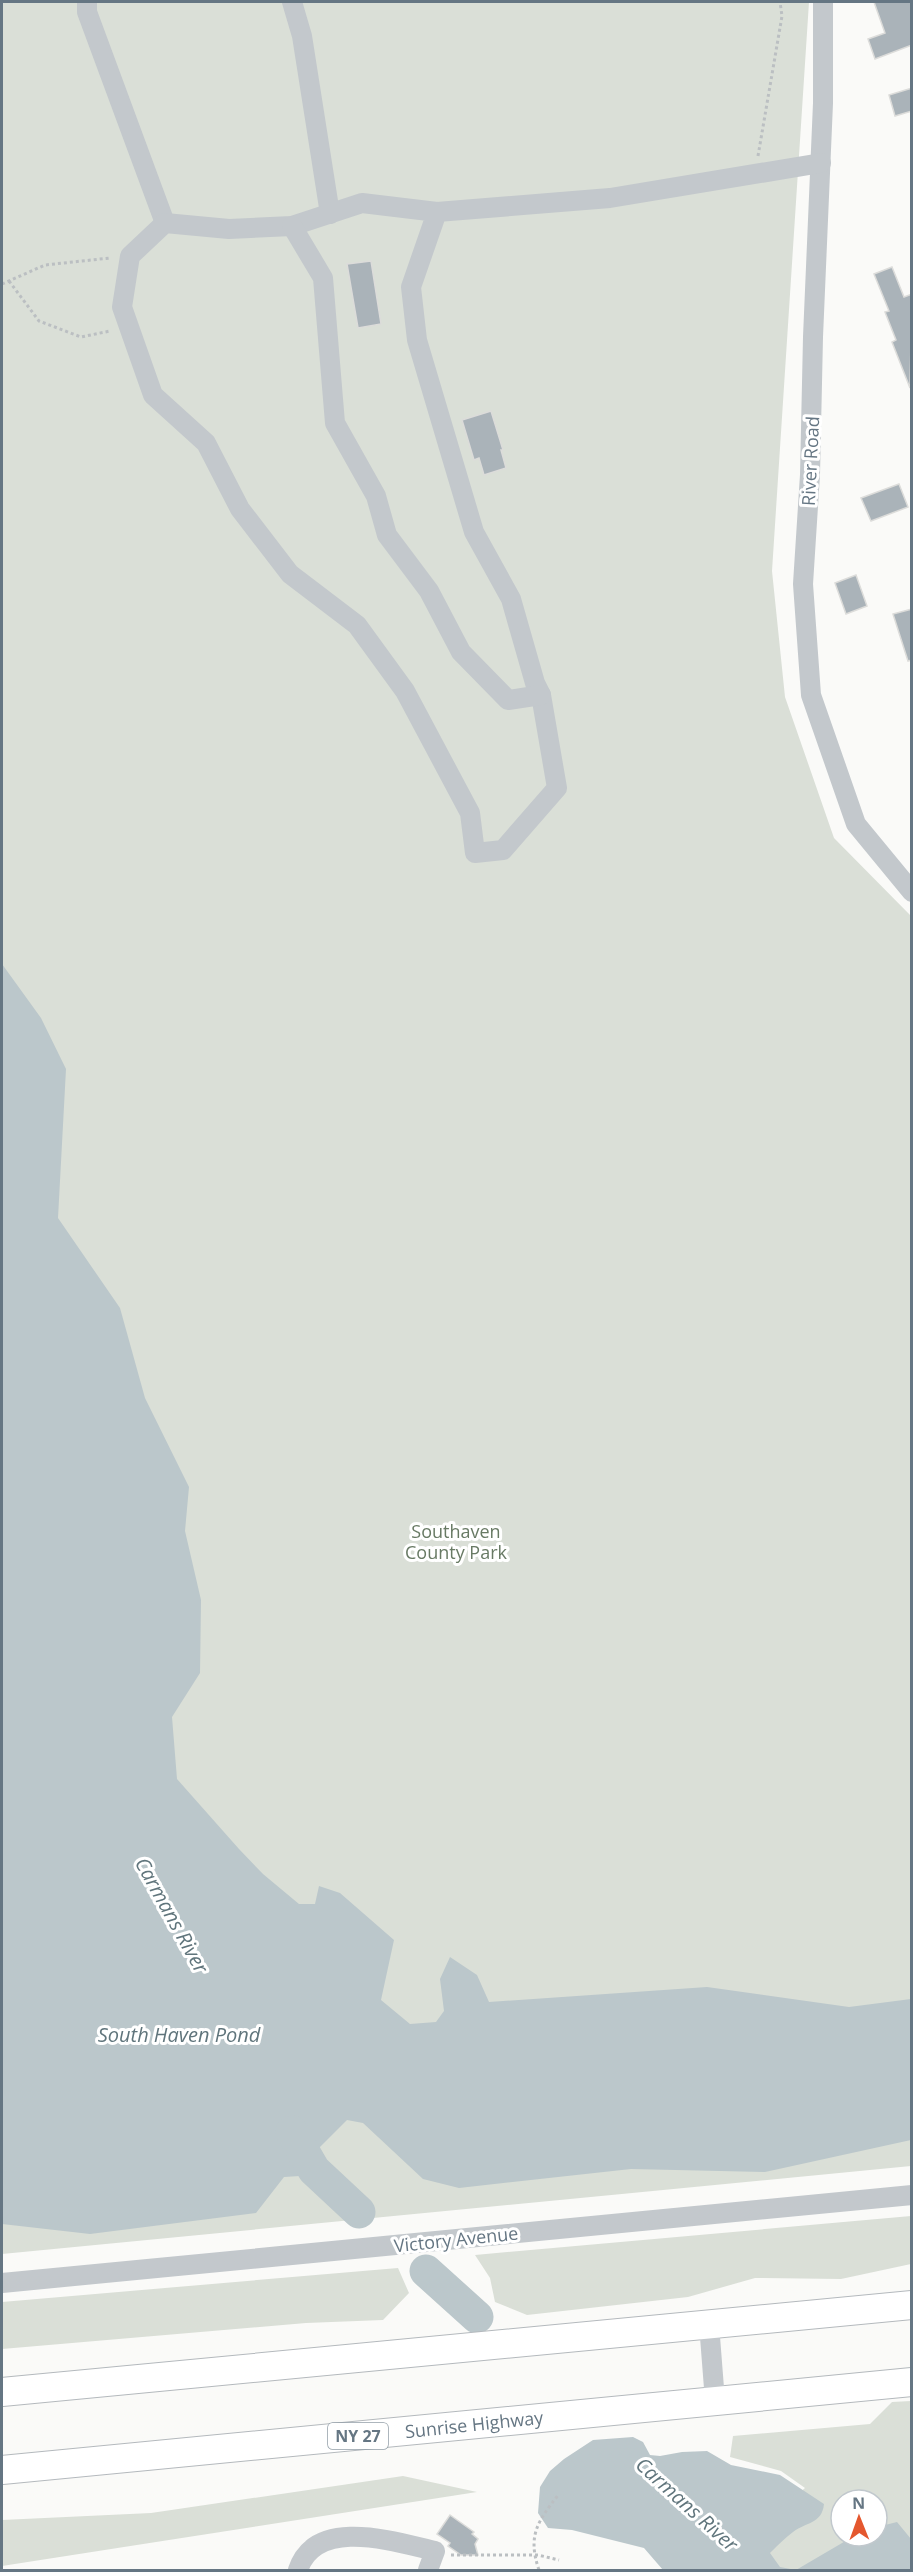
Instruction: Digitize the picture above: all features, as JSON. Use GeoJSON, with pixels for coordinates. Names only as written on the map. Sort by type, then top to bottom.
{"type":"FeatureCollection","features":[{"type":"Feature","properties":{"kind":"highway"},"geometry":{"type":"LineString","coordinates":[[2,2392],[912,2305]]}},
{"type":"Feature","properties":{"kind":"highway","name":"Sunrise Highway"},"geometry":{"type":"LineString","coordinates":[[2,2470],[912,2382]]}},
{"type":"Feature","properties":{"kind":"street"},"geometry":{"type":"LineString","coordinates":[[87,2],[87,12],[165,223]]}},
{"type":"Feature","properties":{"kind":"street"},"geometry":{"type":"LineString","coordinates":[[292,2],[302,36],[330,214]]}},
{"type":"Feature","properties":{"kind":"street","name":"River Road"},"geometry":{"type":"LineString","coordinates":[[823,2],[821,163],[810,465],[803,584],[811,695],[856,824],[912,892]]}},
{"type":"Feature","properties":{"kind":"street"},"geometry":{"type":"LineString","coordinates":[[437,212],[411,287],[417,340],[474,532],[511,599],[541,695],[557,788],[503,850],[475,853],[470,813],[405,691],[357,625],[290,574],[240,509],[206,443],[153,395],[122,307],[130,256],[165,223],[229,229],[292,226],[362,203],[437,212],[610,198],[821,163]]}},
{"type":"Feature","properties":{"kind":"street"},"geometry":{"type":"LineString","coordinates":[[292,226],[323,278],[335,423],[376,496],[387,535],[429,591],[461,652],[508,700],[541,695]]}},
{"type":"Feature","properties":{"kind":"street","name":"Victory Avenue"},"geometry":{"type":"LineString","coordinates":[[2,2283],[912,2194]]}},
{"type":"Feature","properties":{"kind":"street"},"geometry":{"type":"LineString","coordinates":[[709,2324],[715,2401]]}},
{"type":"Feature","properties":{"kind":"street"},"geometry":{"type":"LineString","coordinates":[[298,2571],[302,2559],[316,2544],[343,2537],[380,2538],[435,2551],[428,2571]]}},
{"type":"Feature","properties":{"kind":"path"},"geometry":{"type":"LineString","coordinates":[[762,172],[757,153],[782,16],[780,2]]}},
{"type":"Feature","properties":{"kind":"path"},"geometry":{"type":"LineString","coordinates":[[2,285],[45,265],[130,256]]}},
{"type":"Feature","properties":{"kind":"path"},"geometry":{"type":"LineString","coordinates":[[9,281],[39,321],[81,337],[129,326]]}},
{"type":"Feature","properties":{"kind":"path"},"geometry":{"type":"LineString","coordinates":[[538,2571],[533,2555],[537,2523],[559,2494]]}},
{"type":"Feature","properties":{"kind":"path"},"geometry":{"type":"LineString","coordinates":[[435,2551],[453,2556],[533,2555],[559,2560]]}},
{"type":"Feature","properties":{"kind":"green space","name":"Southaven County Park"},"geometry":{"type":"Polygon","coordinates":[[[2,2],[809,2],[772,571],[785,697],[834,838],[911,916],[911,2166],[2,2254],[2,2]]]}},
{"type":"Feature","properties":{"kind":"green space"},"geometry":{"type":"Polygon","coordinates":[[[911,2216],[911,2264],[841,2279],[755,2278],[688,2297],[527,2315],[495,2302],[490,2278],[475,2255],[911,2216]]]}},
{"type":"Feature","properties":{"kind":"green space"},"geometry":{"type":"Polygon","coordinates":[[[398,2268],[409,2293],[383,2320],[306,2323],[2,2349],[2,2302],[398,2268]]]}},
{"type":"Feature","properties":{"kind":"green space"},"geometry":{"type":"Polygon","coordinates":[[[911,2401],[911,2570],[740,2570],[751,2534],[805,2488],[781,2471],[730,2457],[733,2436],[870,2424],[892,2402],[911,2401]]]}},
{"type":"Feature","properties":{"kind":"green space"},"geometry":{"type":"Polygon","coordinates":[[[403,2476],[477,2492],[2,2566],[2,2520],[151,2513],[403,2476]]]}},
{"type":"Feature","properties":{"kind":"water","name":"South Haven Pond"},"geometry":{"type":"Polygon","coordinates":[[[2,964],[41,1018],[66,1069],[58,1218],[120,1308],[145,1398],[189,1487],[185,1531],[201,1600],[200,1673],[172,1717],[177,1779],[263,1874],[299,1904],[315,1904],[319,1886],[340,1893],[394,1940],[381,2000],[410,2024],[436,2022],[444,2011],[440,1979],[450,1957],[477,1975],[489,2002],[707,1987],[849,2007],[911,1999],[911,2140],[765,2172],[631,2169],[459,2188],[423,2179],[363,2123],[347,2120],[320,2147],[319,2157],[322,2159],[306,2180],[300,2176],[284,2177],[256,2213],[90,2234],[2,2224],[2,964]]]}},
{"type":"Feature","properties":{"kind":"water"},"geometry":{"type":"Polygon","coordinates":[[[633,2437],[643,2442],[650,2455],[707,2451],[731,2465],[780,2475],[824,2504],[823,2511],[817,2519],[793,2532],[770,2553],[780,2567],[796,2570],[663,2570],[644,2548],[572,2530],[548,2528],[538,2513],[540,2487],[550,2471],[593,2440],[633,2437]]]}},
{"type":"Feature","properties":{"kind":"water"},"geometry":{"type":"Polygon","coordinates":[[[897,2522],[911,2539],[911,2570],[796,2570],[834,2548],[889,2548],[889,2524],[897,2522]]]}},
{"type":"Feature","properties":{"kind":"building"},"geometry":{"type":"Polygon","coordinates":[[[874,2],[912,2],[912,45],[875,59],[868,39],[885,33],[874,2]]]}},
{"type":"Feature","properties":{"kind":"building"},"geometry":{"type":"Polygon","coordinates":[[[912,88],[912,111],[895,116],[889,95],[912,88]]]}},
{"type":"Feature","properties":{"kind":"building"},"geometry":{"type":"Polygon","coordinates":[[[371,261],[381,324],[358,328],[347,264],[371,261]]]}},
{"type":"Feature","properties":{"kind":"building"},"geometry":{"type":"Polygon","coordinates":[[[892,267],[904,297],[912,294],[910,388],[892,342],[896,340],[885,312],[889,311],[874,274],[892,267]]]}},
{"type":"Feature","properties":{"kind":"building"},"geometry":{"type":"Polygon","coordinates":[[[491,411],[506,468],[484,475],[479,458],[474,460],[462,420],[491,411]]]}},
{"type":"Feature","properties":{"kind":"building"},"geometry":{"type":"Polygon","coordinates":[[[899,484],[908,507],[871,521],[861,498],[899,484]]]}},
{"type":"Feature","properties":{"kind":"building"},"geometry":{"type":"Polygon","coordinates":[[[856,575],[867,606],[846,614],[835,583],[856,575]]]}},
{"type":"Feature","properties":{"kind":"building"},"geometry":{"type":"Polygon","coordinates":[[[912,609],[912,660],[908,661],[893,614],[912,609]]]}},
{"type":"Feature","properties":{"kind":"building"},"geometry":{"type":"Polygon","coordinates":[[[450,2515],[474,2532],[472,2534],[478,2539],[475,2544],[478,2555],[461,2555],[437,2534],[450,2515]]]}},
{"type":"Feature","properties":{"kind":"waterway","name":"Carmans River"},"geometry":{"type":"LineString","coordinates":[[292,2132],[314,2170],[359,2212]]}},
{"type":"Feature","properties":{"kind":"waterway","name":"Carmans River"},"geometry":{"type":"LineString","coordinates":[[426,2271],[477,2317]]}}]}
